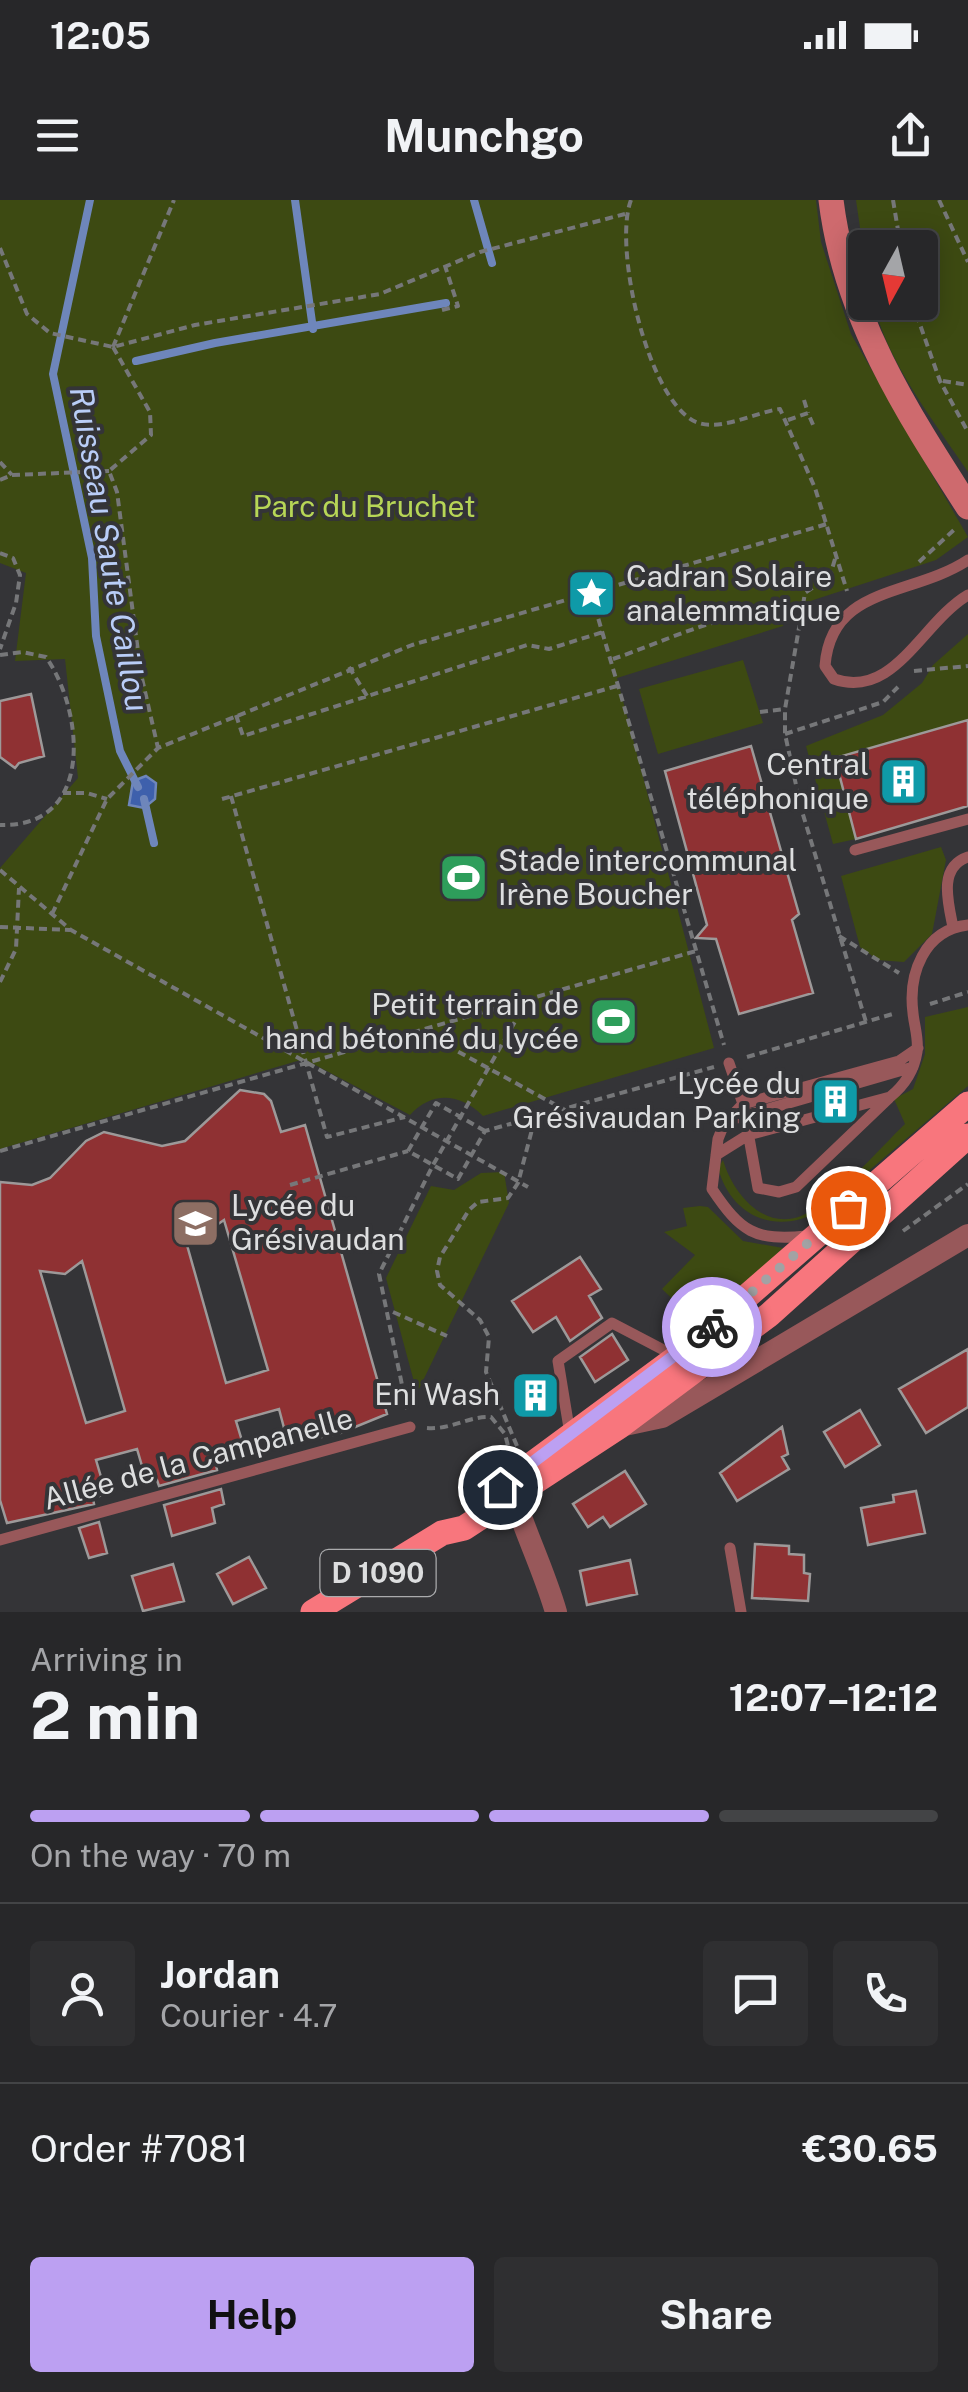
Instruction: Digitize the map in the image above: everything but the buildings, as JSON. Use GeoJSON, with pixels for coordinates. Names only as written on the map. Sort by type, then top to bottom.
{"type":"FeatureCollection","features":[{"type":"Feature","properties":{"kind":"main road"},"geometry":{"type":"LineString","coordinates":[[831,200],[835,234],[862,326],[961,518]]}},
{"type":"Feature","properties":{"kind":"main road","name":"D 1090"},"geometry":{"type":"LineString","coordinates":[[313,1612],[442,1533],[456,1517],[677,1357],[968,1104]]}},
{"type":"Feature","properties":{"kind":"main road","name":"D 1090"},"geometry":{"type":"LineString","coordinates":[[442,1533],[464,1528],[514,1497],[620,1426],[769,1316],[968,1136]]}},
{"type":"Feature","properties":{"kind":"street"},"geometry":{"type":"LineString","coordinates":[[620,1426],[662,1417],[968,1235]]}},
{"type":"Feature","properties":{"kind":"street"},"geometry":{"type":"LineString","coordinates":[[514,1497],[529,1545],[541,1558],[556,1612]]}},
{"type":"Feature","properties":{"kind":"lane"},"geometry":{"type":"LineString","coordinates":[[968,560],[942,577],[856,606],[831,630],[826,666],[834,678],[869,684],[886,673],[930,625],[968,595]]}},
{"type":"Feature","properties":{"kind":"lane"},"geometry":{"type":"LineString","coordinates":[[855,850],[968,818]]}},
{"type":"Feature","properties":{"kind":"lane"},"geometry":{"type":"LineString","coordinates":[[953,927],[948,874],[956,860],[968,856]]}},
{"type":"Feature","properties":{"kind":"lane"},"geometry":{"type":"LineString","coordinates":[[729,1062],[758,1188],[779,1192],[796,1187],[905,1085],[918,1048],[912,981],[926,948],[953,927],[968,925]]}},
{"type":"Feature","properties":{"kind":"lane"},"geometry":{"type":"LineString","coordinates":[[819,1235],[770,1239],[736,1223],[712,1189],[724,1124],[743,1110],[899,1061],[918,1048]]}},
{"type":"Feature","properties":{"kind":"lane"},"geometry":{"type":"LineString","coordinates":[[743,1110],[913,1067]]}},
{"type":"Feature","properties":{"kind":"lane"},"geometry":{"type":"LineString","coordinates":[[716,1155],[748,1135],[890,1097]]}},
{"type":"Feature","properties":{"kind":"lane"},"geometry":{"type":"LineString","coordinates":[[570,1434],[558,1361],[612,1323],[677,1357]]}},
{"type":"Feature","properties":{"kind":"lane","name":"Allée de la Campanelle"},"geometry":{"type":"LineString","coordinates":[[0,1540],[410,1427]]}},
{"type":"Feature","properties":{"kind":"lane"},"geometry":{"type":"LineString","coordinates":[[730,1548],[741,1612]]}},
{"type":"Feature","properties":{"kind":"path"},"geometry":{"type":"LineString","coordinates":[[113,348],[174,200]]}},
{"type":"Feature","properties":{"kind":"path"},"geometry":{"type":"LineString","coordinates":[[631,200],[626,214],[630,269],[650,360],[669,398],[694,421],[710,425],[780,409],[788,420],[828,524],[846,592],[862,586]]}},
{"type":"Feature","properties":{"kind":"path"},"geometry":{"type":"LineString","coordinates":[[893,200],[898,230]]}},
{"type":"Feature","properties":{"kind":"path"},"geometry":{"type":"LineString","coordinates":[[939,200],[968,262]]}},
{"type":"Feature","properties":{"kind":"path"},"geometry":{"type":"LineString","coordinates":[[0,248],[27,314],[50,333],[113,348],[195,325],[380,294],[480,252],[626,214]]}},
{"type":"Feature","properties":{"kind":"path"},"geometry":{"type":"LineString","coordinates":[[442,310],[458,306],[445,266]]}},
{"type":"Feature","properties":{"kind":"path"},"geometry":{"type":"LineString","coordinates":[[918,320],[940,381],[968,432]]}},
{"type":"Feature","properties":{"kind":"path"},"geometry":{"type":"LineString","coordinates":[[0,480],[12,475],[109,471],[150,434],[150,412],[113,348]]}},
{"type":"Feature","properties":{"kind":"path"},"geometry":{"type":"LineString","coordinates":[[940,381],[968,385]]}},
{"type":"Feature","properties":{"kind":"path"},"geometry":{"type":"LineString","coordinates":[[804,400],[814,427]]}},
{"type":"Feature","properties":{"kind":"path"},"geometry":{"type":"LineString","coordinates":[[788,420],[808,413]]}},
{"type":"Feature","properties":{"kind":"path"},"geometry":{"type":"LineString","coordinates":[[0,462],[12,475]]}},
{"type":"Feature","properties":{"kind":"path"},"geometry":{"type":"LineString","coordinates":[[109,471],[117,492],[141,674],[158,748]]}},
{"type":"Feature","properties":{"kind":"path"},"geometry":{"type":"LineString","coordinates":[[916,566],[961,518]]}},
{"type":"Feature","properties":{"kind":"path"},"geometry":{"type":"LineString","coordinates":[[52,914],[107,800],[158,748],[349,668],[828,524]]}},
{"type":"Feature","properties":{"kind":"path"},"geometry":{"type":"LineString","coordinates":[[0,553],[13,558],[20,575],[0,652],[38,653],[53,668],[75,726],[76,746],[71,780],[39,816],[0,825]]}},
{"type":"Feature","properties":{"kind":"path"},"geometry":{"type":"LineString","coordinates":[[835,559],[830,576],[805,593],[785,709],[785,734],[838,936],[866,1022]]}},
{"type":"Feature","properties":{"kind":"path"},"geometry":{"type":"LineString","coordinates":[[591,594],[729,1062]]}},
{"type":"Feature","properties":{"kind":"path"},"geometry":{"type":"LineString","coordinates":[[611,660],[758,611],[786,608],[804,615]]}},
{"type":"Feature","properties":{"kind":"path"},"geometry":{"type":"LineString","coordinates":[[236,715],[243,736],[527,645],[550,649],[604,636]]}},
{"type":"Feature","properties":{"kind":"path"},"geometry":{"type":"LineString","coordinates":[[785,734],[883,702],[914,671],[922,654]]}},
{"type":"Feature","properties":{"kind":"path"},"geometry":{"type":"LineString","coordinates":[[914,671],[968,666]]}},
{"type":"Feature","properties":{"kind":"path"},"geometry":{"type":"LineString","coordinates":[[349,668],[368,696]]}},
{"type":"Feature","properties":{"kind":"path"},"geometry":{"type":"LineString","coordinates":[[222,798],[618,686]]}},
{"type":"Feature","properties":{"kind":"path"},"geometry":{"type":"LineString","coordinates":[[760,712],[785,709]]}},
{"type":"Feature","properties":{"kind":"path"},"geometry":{"type":"LineString","coordinates":[[61,793],[87,793],[107,800]]}},
{"type":"Feature","properties":{"kind":"path"},"geometry":{"type":"LineString","coordinates":[[231,796],[327,1137],[407,1118]]}},
{"type":"Feature","properties":{"kind":"path"},"geometry":{"type":"LineString","coordinates":[[0,870],[71,930],[528,1187]]}},
{"type":"Feature","properties":{"kind":"path"},"geometry":{"type":"LineString","coordinates":[[0,982],[16,948],[19,888]]}},
{"type":"Feature","properties":{"kind":"path"},"geometry":{"type":"LineString","coordinates":[[0,927],[71,930]]}},
{"type":"Feature","properties":{"kind":"path"},"geometry":{"type":"LineString","coordinates":[[838,936],[912,981]]}},
{"type":"Feature","properties":{"kind":"path"},"geometry":{"type":"LineString","coordinates":[[0,1152],[696,951]]}},
{"type":"Feature","properties":{"kind":"path"},"geometry":{"type":"LineString","coordinates":[[912,1010],[968,992]]}},
{"type":"Feature","properties":{"kind":"path"},"geometry":{"type":"LineString","coordinates":[[510,1457],[505,1434],[492,1417],[479,1417],[446,1430],[410,1427],[379,1274],[447,1140],[526,1002]]}},
{"type":"Feature","properties":{"kind":"path"},"geometry":{"type":"LineString","coordinates":[[424,1032],[565,1110]]}},
{"type":"Feature","properties":{"kind":"path"},"geometry":{"type":"LineString","coordinates":[[290,1185],[408,1151],[436,1103],[487,1131]]}},
{"type":"Feature","properties":{"kind":"path"},"geometry":{"type":"LineString","coordinates":[[408,1151],[458,1180],[487,1131],[535,1118],[518,1182],[508,1198],[478,1202],[469,1210],[440,1257],[437,1271],[440,1285],[480,1320],[489,1337],[486,1372],[521,1457]]}},
{"type":"Feature","properties":{"kind":"path"},"geometry":{"type":"LineString","coordinates":[[393,1312],[447,1336]]}},
{"type":"Feature","properties":{"kind":"green space","name":"Parc du Bruchet"},"geometry":{"type":"Polygon","coordinates":[[[0,200],[816,200],[821,242],[851,334],[968,537],[936,560],[792,607],[783,626],[617,678],[714,1048],[483,1116],[466,1103],[447,1098],[428,1102],[410,1115],[304,1059],[0,1149],[0,868],[78,778],[65,659],[15,661],[26,573],[0,563],[0,200]]]}},
{"type":"Feature","properties":{"kind":"green space"},"geometry":{"type":"Polygon","coordinates":[[[856,200],[968,200],[968,472],[900,368],[879,320],[938,320],[938,230],[860,230],[856,200]]]}},
{"type":"Feature","properties":{"kind":"green space"},"geometry":{"type":"Polygon","coordinates":[[[968,634],[968,720],[835,758],[856,839],[833,844],[806,746],[883,715],[922,683],[933,665],[968,634]]]}},
{"type":"Feature","properties":{"kind":"green space"},"geometry":{"type":"Polygon","coordinates":[[[743,660],[763,723],[658,754],[639,689],[743,660]]]}},
{"type":"Feature","properties":{"kind":"green space"},"geometry":{"type":"Polygon","coordinates":[[[941,847],[946,860],[932,934],[904,962],[878,960],[860,947],[841,876],[941,847]]]}},
{"type":"Feature","properties":{"kind":"green space"},"geometry":{"type":"Polygon","coordinates":[[[968,1007],[968,1086],[824,1209],[807,1217],[774,1221],[759,1218],[734,1200],[718,1168],[723,1160],[741,1195],[774,1218],[801,1216],[827,1200],[905,1124],[894,1099],[913,1089],[925,1054],[925,1017],[968,1007]]]}},
{"type":"Feature","properties":{"kind":"green space"},"geometry":{"type":"Polygon","coordinates":[[[504,1172],[509,1203],[417,1393],[386,1278],[431,1186],[454,1190],[481,1173],[504,1172]]]}},
{"type":"Feature","properties":{"kind":"green space"},"geometry":{"type":"Polygon","coordinates":[[[708,1207],[743,1241],[783,1248],[689,1337],[670,1328],[685,1311],[662,1289],[695,1255],[664,1232],[687,1226],[683,1208],[708,1207]]]}},
{"type":"Feature","properties":{"kind":"water"},"geometry":{"type":"Polygon","coordinates":[[[146,776],[156,783],[155,799],[144,808],[129,805],[133,781],[146,776]]]}},
{"type":"Feature","properties":{"kind":"waterway","name":"Ruisseau Saute Caillou"},"geometry":{"type":"LineString","coordinates":[[90,200],[53,374],[92,558],[96,636],[120,751],[138,787]]}},
{"type":"Feature","properties":{"kind":"waterway"},"geometry":{"type":"LineString","coordinates":[[295,200],[313,329]]}},
{"type":"Feature","properties":{"kind":"waterway"},"geometry":{"type":"LineString","coordinates":[[474,200],[492,263]]}},
{"type":"Feature","properties":{"kind":"waterway"},"geometry":{"type":"LineString","coordinates":[[136,361],[215,343],[446,303]]}},
{"type":"Feature","properties":{"kind":"waterway","name":"Ruisseau Saute Caillou"},"geometry":{"type":"LineString","coordinates":[[144,799],[154,843]]}},
{"type":"Feature","properties":{"kind":"way so far"},"geometry":{"type":"LineString","coordinates":[[712,1327],[848,1208]]}},
{"type":"Feature","properties":{"kind":"place","name":"Cadran Solaire analemmatique"},"geometry":{"type":"Point","coordinates":[591,594]}},
{"type":"Feature","properties":{"kind":"place","name":"Central téléphonique"},"geometry":{"type":"Point","coordinates":[904,782]}},
{"type":"Feature","properties":{"kind":"place","name":"Stade intercommunal Irène Boucher"},"geometry":{"type":"Point","coordinates":[463,878]}},
{"type":"Feature","properties":{"kind":"place","name":"Petit terrain de hand bétonné du lycée"},"geometry":{"type":"Point","coordinates":[614,1022]}},
{"type":"Feature","properties":{"kind":"place","name":"Lycée du Grésivaudan Parking"},"geometry":{"type":"Point","coordinates":[836,1101]}},
{"type":"Feature","properties":{"kind":"place","name":"Lycée du Grésivaudan"},"geometry":{"type":"Point","coordinates":[196,1223]}},
{"type":"Feature","properties":{"kind":"place","name":"Eni Wash"},"geometry":{"type":"Point","coordinates":[535,1395]}},
{"type":"Feature","properties":{"kind":"route"},"geometry":{"type":"LineString","coordinates":[[500,1487],[712,1327]]}}]}
